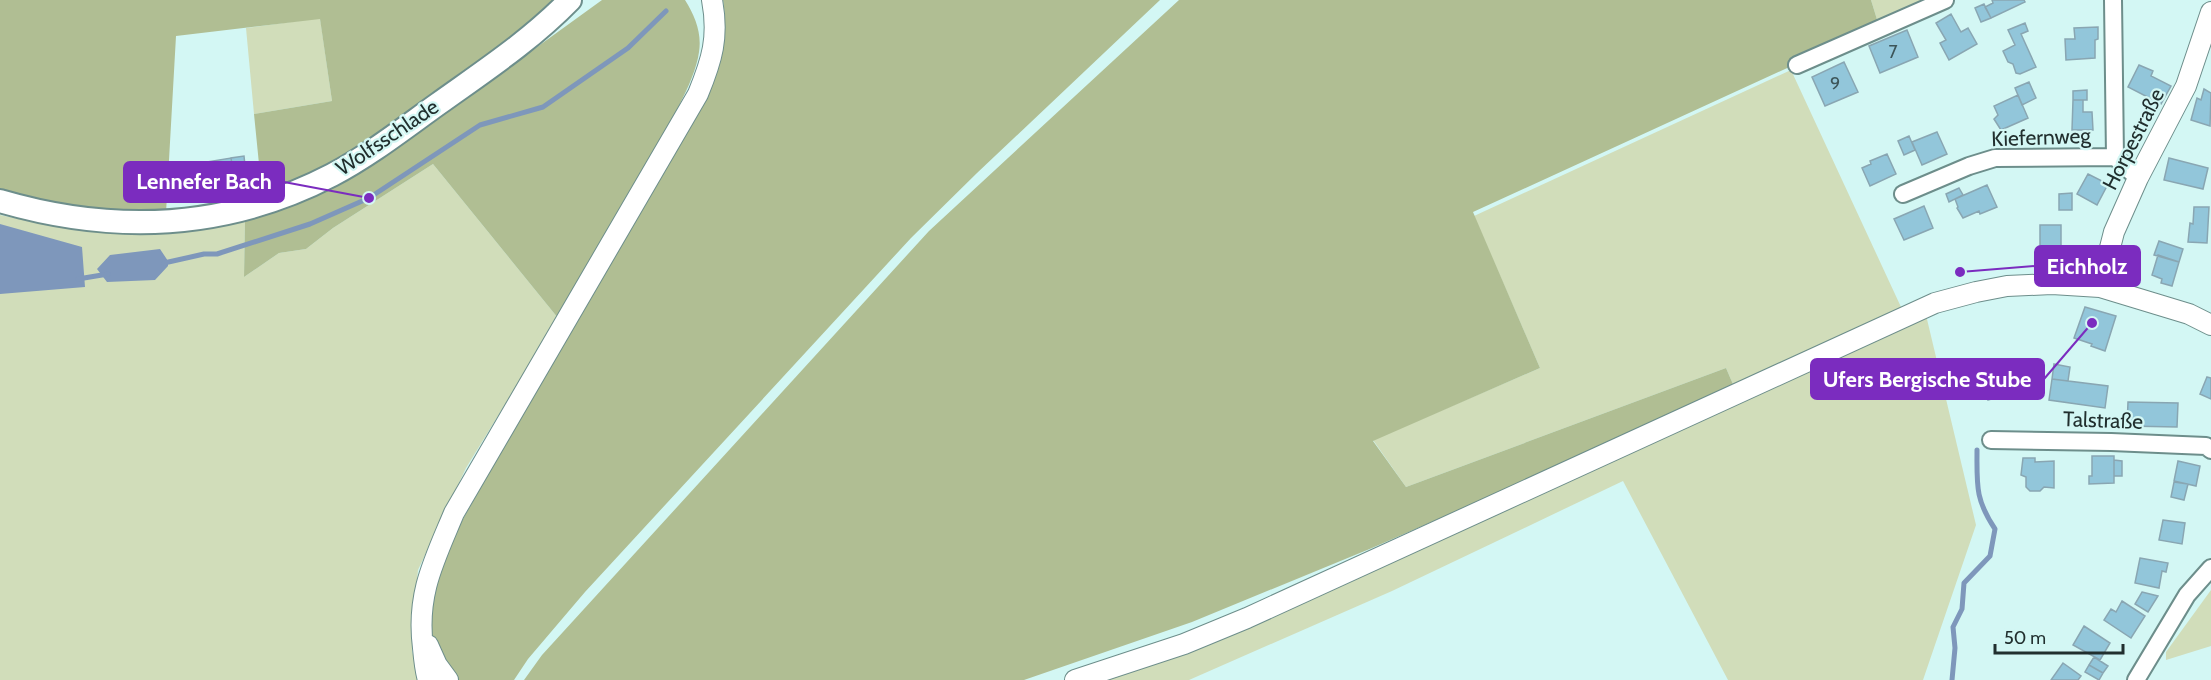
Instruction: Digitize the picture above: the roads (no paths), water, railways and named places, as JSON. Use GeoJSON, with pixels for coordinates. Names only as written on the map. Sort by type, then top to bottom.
{"type":"FeatureCollection","features":[{"type":"Feature","properties":{"kind":"main road","name":"Wolfsschlade"},"geometry":{"type":"LineString","coordinates":[[0,201],[63,215],[130,222],[185,221],[247,210],[294,193],[370,153],[512,53],[570,2]]}},
{"type":"Feature","properties":{"kind":"street"},"geometry":{"type":"LineString","coordinates":[[699,0],[716,22]]}},
{"type":"Feature","properties":{"kind":"street"},"geometry":{"type":"LineString","coordinates":[[428,680],[420,626],[428,574],[454,513],[698,94],[711,62],[716,22],[712,0]]}},
{"type":"Feature","properties":{"kind":"street"},"geometry":{"type":"LineString","coordinates":[[1797,65],[1945,0]]}},
{"type":"Feature","properties":{"kind":"street","name":"Kiefernweg"},"geometry":{"type":"LineString","coordinates":[[2113,0],[2115,157]]}},
{"type":"Feature","properties":{"kind":"street","name":"Horpestraße"},"geometry":{"type":"LineString","coordinates":[[2100,287],[2114,232],[2138,178],[2186,86],[2211,12]]}},
{"type":"Feature","properties":{"kind":"street","name":"Kiefernweg"},"geometry":{"type":"LineString","coordinates":[[1903,194],[1995,158],[2115,157],[2138,178]]}},
{"type":"Feature","properties":{"kind":"street"},"geometry":{"type":"LineString","coordinates":[[1075,680],[1184,644],[1247,618],[1935,303],[2007,286],[2100,287],[2189,315],[2211,325]]}},
{"type":"Feature","properties":{"kind":"street","name":"Talstraße"},"geometry":{"type":"LineString","coordinates":[[1991,440],[2195,445],[2206,446],[2211,450]]}},
{"type":"Feature","properties":{"kind":"street"},"geometry":{"type":"LineString","coordinates":[[2136,680],[2187,595],[2211,568]]}},
{"type":"Feature","properties":{"kind":"street"},"geometry":{"type":"LineString","coordinates":[[420,626],[437,665],[448,680]]}},
{"type":"Feature","properties":{"kind":"water"},"geometry":{"type":"Polygon","coordinates":[[[0,224],[82,247],[85,287],[0,294],[0,224]]]}},
{"type":"Feature","properties":{"kind":"water"},"geometry":{"type":"Polygon","coordinates":[[[160,249],[168,261],[168,266],[155,280],[107,282],[97,269],[110,255],[160,249]]]}},
{"type":"Feature","properties":{"kind":"waterway"},"geometry":{"type":"LineString","coordinates":[[164,263],[204,254],[217,254],[310,224],[369,198],[480,125],[543,107],[628,48],[666,11]]}},
{"type":"Feature","properties":{"kind":"waterway"},"geometry":{"type":"LineString","coordinates":[[78,279],[108,274]]}},
{"type":"Feature","properties":{"kind":"waterway"},"geometry":{"type":"LineString","coordinates":[[1952,680],[1955,648],[1953,627],[1962,609],[1964,583],[1990,556],[1995,529],[1988,518],[1978,491],[1977,450]]}},
{"type":"Feature","properties":{"kind":"place","name":"Lennefer Bach"},"geometry":{"type":"Point","coordinates":[369,198]}},
{"type":"Feature","properties":{"kind":"place","name":"Eichholz"},"geometry":{"type":"Point","coordinates":[1960,272]}},
{"type":"Feature","properties":{"kind":"place","name":"Ufers Bergische Stube"},"geometry":{"type":"Point","coordinates":[2092,323]}}]}
